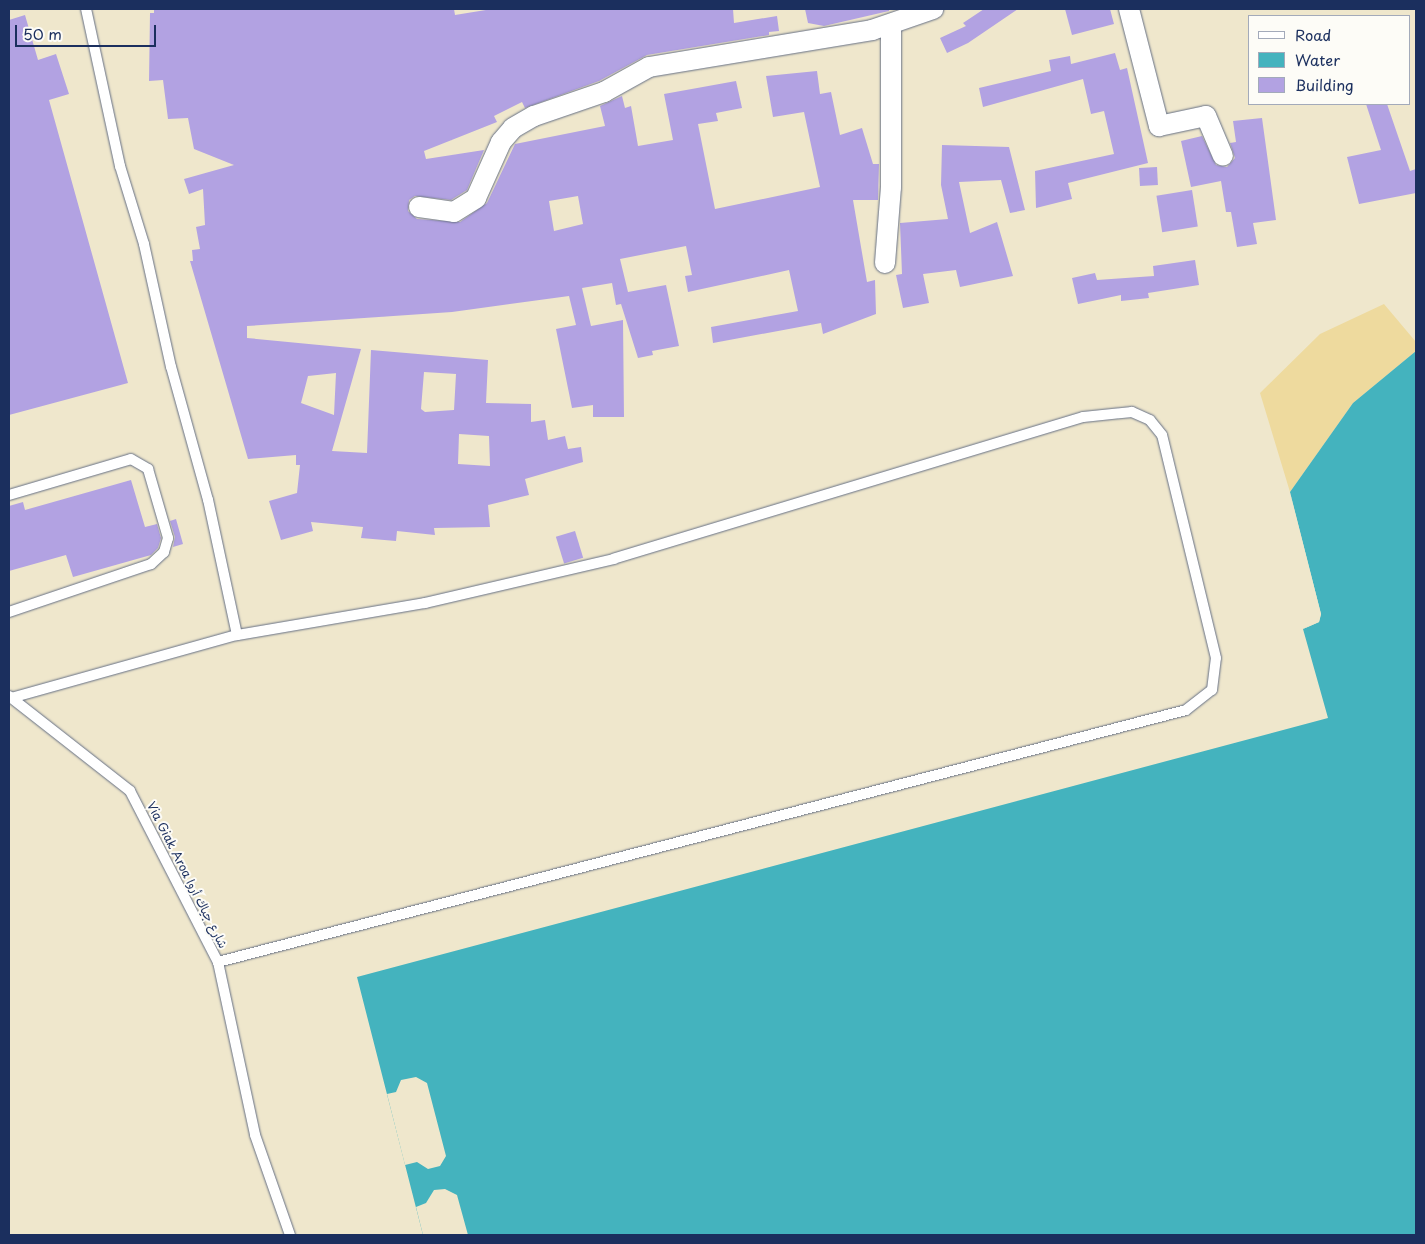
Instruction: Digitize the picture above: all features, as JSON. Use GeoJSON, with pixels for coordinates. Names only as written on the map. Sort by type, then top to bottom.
{"type":"FeatureCollection","features":[{"type":"Feature","properties":{"kind":"street"},"geometry":{"type":"LineString","coordinates":[[419,207],[454,212],[476,198],[502,142],[513,128],[534,116],[604,92],[649,67],[891,25],[933,9]]}},
{"type":"Feature","properties":{"kind":"street"},"geometry":{"type":"LineString","coordinates":[[1129,9],[1159,126],[1206,116],[1223,156]]}},
{"type":"Feature","properties":{"kind":"street"},"geometry":{"type":"LineString","coordinates":[[885,263],[891,186],[891,25]]}},
{"type":"Feature","properties":{"kind":"lane"},"geometry":{"type":"LineString","coordinates":[[86,9],[120,166],[144,244],[171,367],[208,500],[237,635]]}},
{"type":"Feature","properties":{"kind":"lane"},"geometry":{"type":"LineString","coordinates":[[10,697],[237,635],[425,603],[614,558],[1083,417],[1132,412],[1150,420],[1162,435],[1216,658],[1212,690],[1186,710],[218,962]]}},
{"type":"Feature","properties":{"kind":"lane"},"geometry":{"type":"LineString","coordinates":[[9,495],[131,459],[148,469],[168,538],[164,552],[151,564],[9,612]]}},
{"type":"Feature","properties":{"kind":"lane","name":"Via Giak Aroa شارع جياك أروا"},"geometry":{"type":"LineString","coordinates":[[10,697],[130,791],[218,962],[255,1135],[290,1235]]}},
{"type":"Feature","properties":{"kind":"sand"},"geometry":{"type":"Polygon","coordinates":[[[1384,304],[1416,342],[1416,351],[1353,403],[1290,492],[1260,393],[1320,334],[1384,304]]]}},
{"type":"Feature","properties":{"kind":"water"},"geometry":{"type":"Polygon","coordinates":[[[1416,351],[1416,1235],[423,1235],[357,977],[1328,718],[1303,629],[1319,622],[1321,614],[1290,492],[1353,403],[1416,351]]]}},
{"type":"Feature","properties":{"kind":"pier"},"geometry":{"type":"Polygon","coordinates":[[[1289,489],[1321,614],[1319,622],[1303,629],[1317,621],[1318,614],[1289,489]]]}},
{"type":"Feature","properties":{"kind":"pier"},"geometry":{"type":"Polygon","coordinates":[[[416,1077],[427,1083],[446,1156],[440,1166],[428,1169],[417,1162],[405,1165],[387,1094],[396,1092],[401,1080],[416,1077]]]}},
{"type":"Feature","properties":{"kind":"pier"},"geometry":{"type":"Polygon","coordinates":[[[445,1189],[457,1195],[468,1235],[423,1235],[416,1207],[426,1203],[434,1190],[445,1189]]]}},
{"type":"Feature","properties":{"kind":"building"},"geometry":{"type":"Polygon","coordinates":[[[154,9],[454,9],[455,15],[492,9],[733,9],[734,23],[777,16],[779,31],[769,32],[769,35],[647,55],[599,81],[525,108],[522,102],[494,116],[497,122],[424,151],[426,159],[484,150],[467,190],[451,200],[415,196],[409,200],[408,211],[417,219],[460,222],[487,203],[515,144],[605,126],[600,106],[622,96],[625,108],[631,106],[638,146],[673,140],[664,94],[736,81],[742,108],[716,113],[718,121],[698,124],[715,209],[820,187],[804,112],[773,117],[766,76],[817,71],[820,94],[831,92],[840,135],[862,128],[873,164],[879,164],[878,200],[853,200],[867,282],[875,280],[876,314],[823,334],[821,323],[713,343],[711,327],[798,311],[789,270],[688,292],[685,276],[692,275],[686,246],[620,259],[628,292],[666,285],[679,346],[652,351],[653,355],[638,358],[621,304],[616,305],[612,283],[582,288],[591,326],[623,320],[624,417],[593,417],[593,405],[572,408],[556,329],[576,325],[569,296],[452,312],[247,326],[247,338],[361,349],[332,451],[367,453],[371,350],[488,360],[486,403],[531,404],[531,422],[545,420],[548,440],[565,436],[568,449],[581,447],[583,462],[525,479],[529,495],[488,505],[490,527],[434,528],[435,535],[397,531],[396,541],[361,538],[363,527],[311,522],[313,531],[281,540],[269,501],[297,493],[300,465],[296,465],[296,455],[248,459],[190,261],[193,261],[192,250],[200,249],[196,227],[205,225],[203,189],[189,194],[184,179],[234,165],[194,149],[188,118],[168,119],[163,80],[149,81],[150,13],[154,13],[154,9]],[[578,196],[549,201],[554,231],[583,224],[578,196]],[[424,372],[421,409],[425,412],[454,410],[456,374],[424,372]],[[336,373],[308,376],[301,403],[334,415],[336,373]],[[459,434],[458,464],[490,466],[489,436],[459,434]]]}},
{"type":"Feature","properties":{"kind":"building"},"geometry":{"type":"Polygon","coordinates":[[[805,9],[889,9],[889,11],[824,26],[808,23],[805,9]]]}},
{"type":"Feature","properties":{"kind":"building"},"geometry":{"type":"Polygon","coordinates":[[[984,9],[1018,9],[968,43],[947,53],[940,38],[966,26],[963,23],[984,9]]]}},
{"type":"Feature","properties":{"kind":"building"},"geometry":{"type":"Polygon","coordinates":[[[1065,9],[1110,9],[1114,24],[1072,35],[1065,9]]]}},
{"type":"Feature","properties":{"kind":"building"},"geometry":{"type":"Polygon","coordinates":[[[25,15],[38,60],[56,54],[69,94],[49,100],[128,383],[9,415],[9,20],[25,15]]]}},
{"type":"Feature","properties":{"kind":"building"},"geometry":{"type":"Polygon","coordinates":[[[1115,53],[1120,70],[1127,68],[1148,163],[1068,183],[1072,199],[1036,208],[1035,171],[1114,154],[1104,111],[1091,114],[1083,79],[983,107],[979,88],[1051,71],[1049,60],[1070,56],[1071,64],[1115,53]]]}},
{"type":"Feature","properties":{"kind":"building"},"geometry":{"type":"Polygon","coordinates":[[[1366,105],[1387,105],[1410,171],[1416,169],[1416,193],[1359,204],[1347,157],[1381,150],[1366,105]]]}},
{"type":"Feature","properties":{"kind":"building"},"geometry":{"type":"Polygon","coordinates":[[[1262,118],[1276,220],[1253,223],[1257,244],[1237,247],[1231,212],[1226,212],[1221,181],[1191,187],[1181,141],[1202,136],[1216,165],[1227,167],[1235,158],[1230,143],[1236,142],[1233,121],[1262,118]]]}},
{"type":"Feature","properties":{"kind":"building"},"geometry":{"type":"Polygon","coordinates":[[[942,145],[1009,147],[1025,210],[1010,213],[1001,180],[959,182],[970,233],[997,222],[1013,276],[960,287],[956,270],[923,274],[929,303],[903,308],[896,275],[902,274],[900,223],[948,219],[941,185],[942,145]]]}},
{"type":"Feature","properties":{"kind":"building"},"geometry":{"type":"Polygon","coordinates":[[[1157,167],[1158,185],[1140,186],[1139,168],[1157,167]]]}},
{"type":"Feature","properties":{"kind":"building"},"geometry":{"type":"Polygon","coordinates":[[[1192,190],[1198,227],[1162,232],[1156,196],[1192,190]]]}},
{"type":"Feature","properties":{"kind":"building"},"geometry":{"type":"Polygon","coordinates":[[[1195,260],[1199,285],[1148,293],[1149,298],[1121,301],[1121,295],[1078,304],[1072,278],[1095,273],[1097,280],[1154,276],[1153,266],[1195,260]]]}},
{"type":"Feature","properties":{"kind":"building"},"geometry":{"type":"Polygon","coordinates":[[[131,480],[145,527],[157,524],[161,538],[158,548],[151,555],[73,577],[66,555],[9,571],[9,506],[23,502],[25,510],[131,480]]]}},
{"type":"Feature","properties":{"kind":"building"},"geometry":{"type":"Polygon","coordinates":[[[176,519],[183,544],[173,547],[175,537],[170,521],[176,519]]]}},
{"type":"Feature","properties":{"kind":"building"},"geometry":{"type":"Polygon","coordinates":[[[575,531],[583,558],[564,564],[556,537],[575,531]]]}}]}
